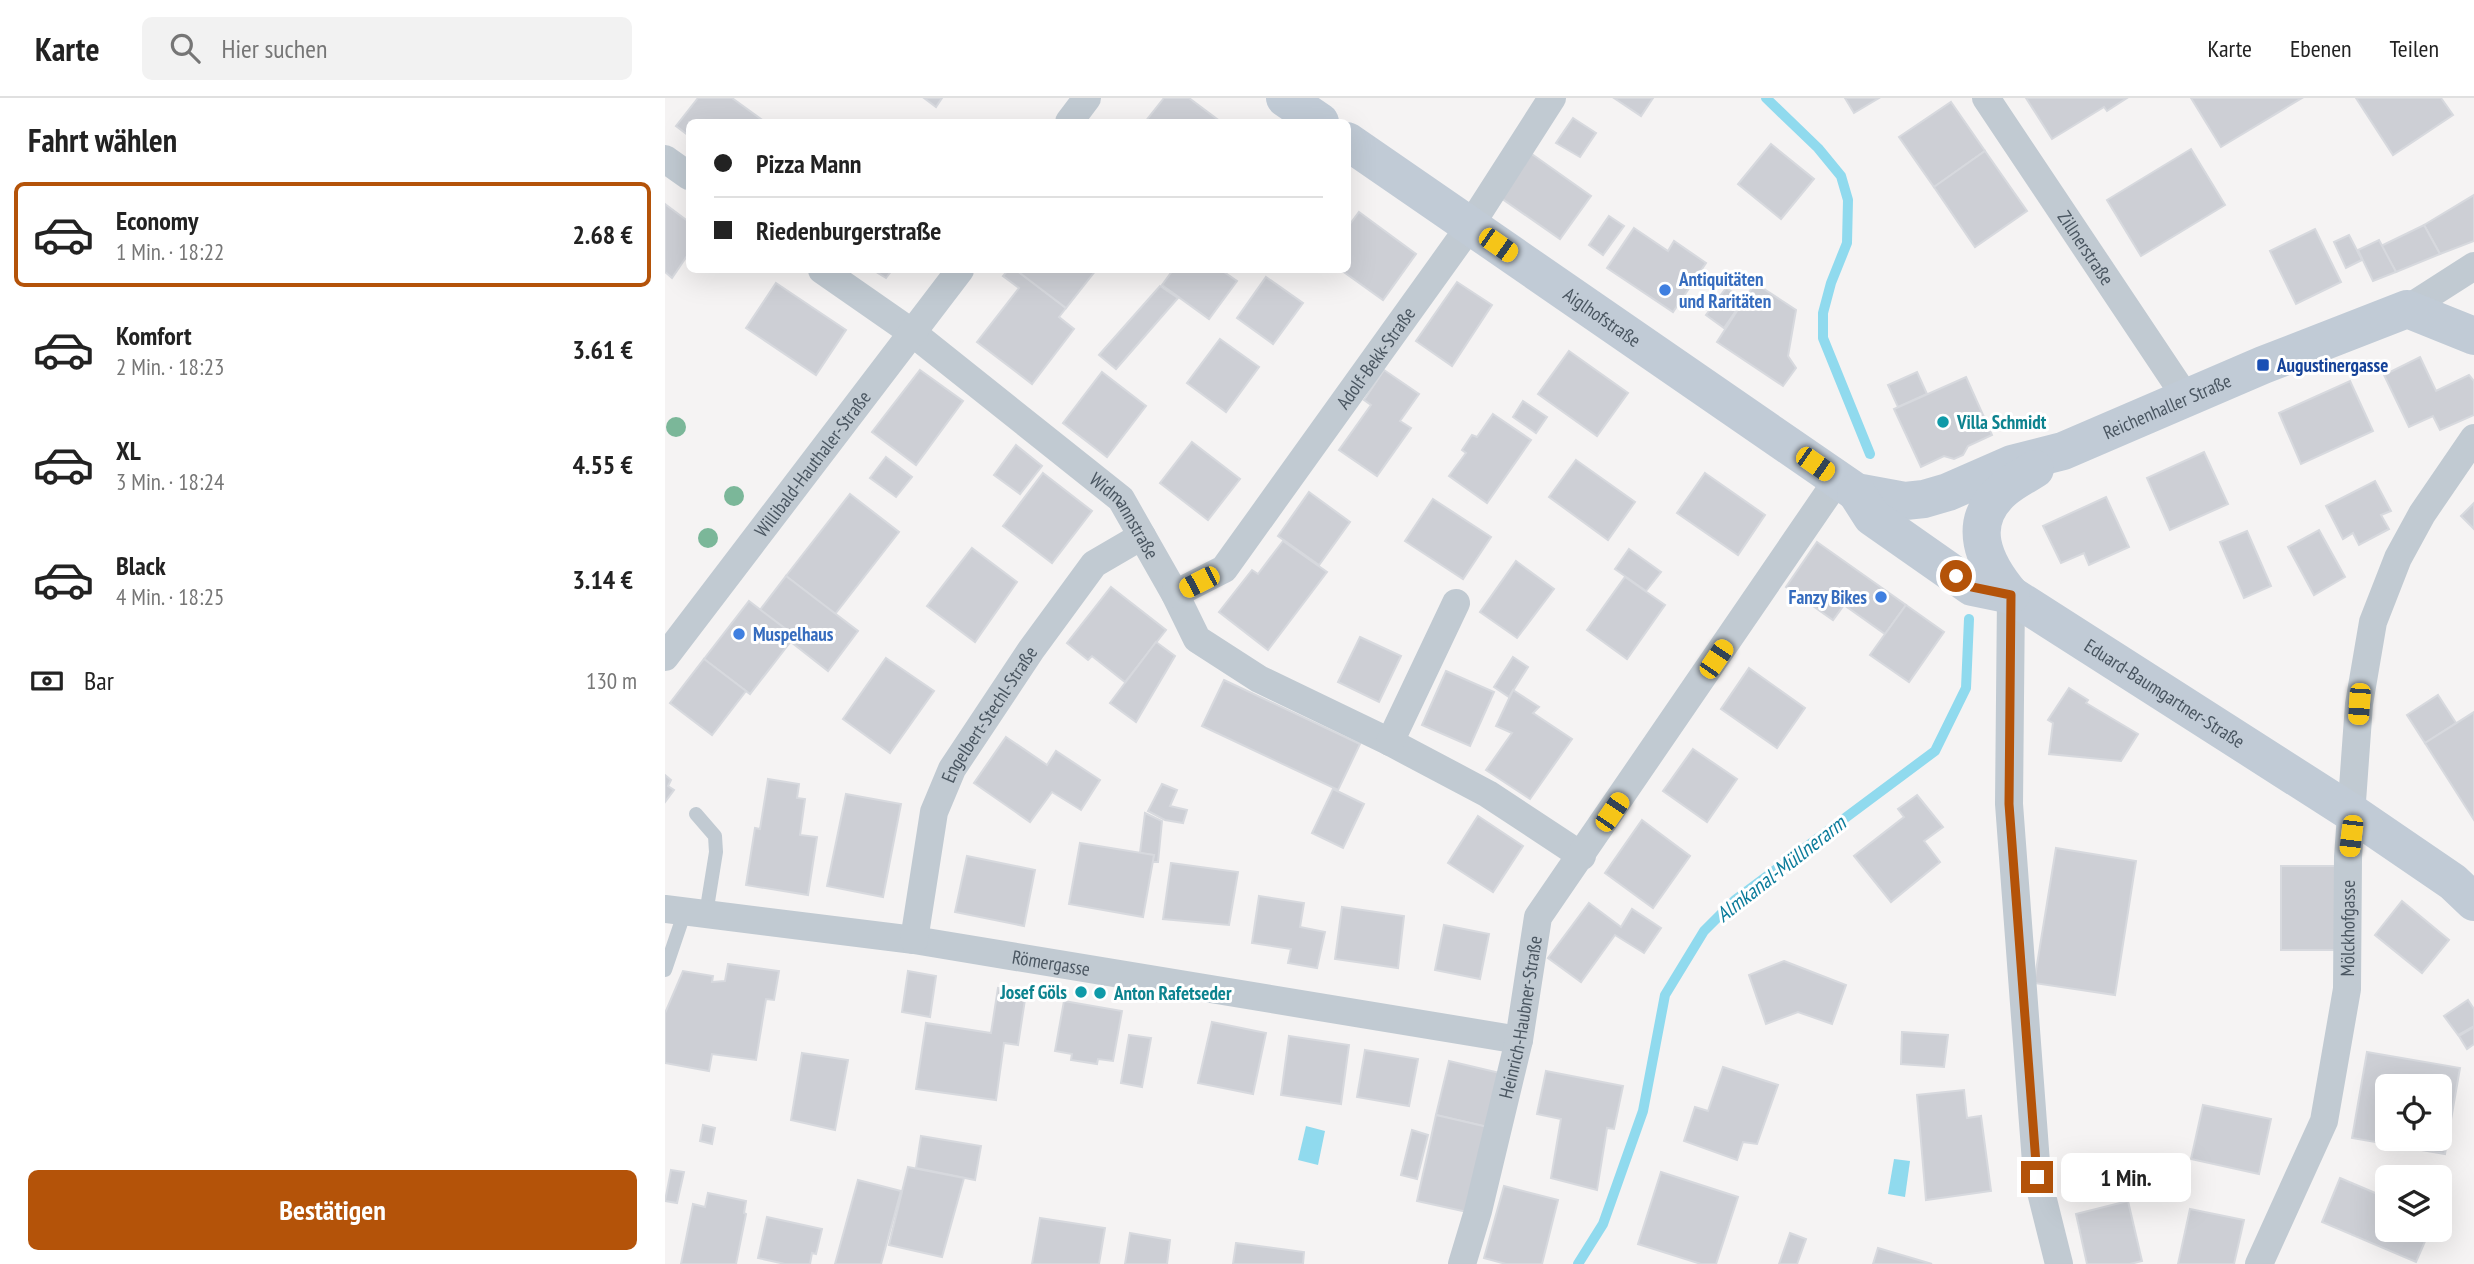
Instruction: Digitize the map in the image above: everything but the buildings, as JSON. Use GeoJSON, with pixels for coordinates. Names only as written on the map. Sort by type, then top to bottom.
{"type":"FeatureCollection","features":[{"type":"Feature","properties":{"kind":"street"},"geometry":{"type":"LineString","coordinates":[[1071,119],[1087,98]]}},
{"type":"Feature","properties":{"kind":"street"},"geometry":{"type":"LineString","coordinates":[[1285,98],[1316,119]]}},
{"type":"Feature","properties":{"kind":"street","name":"Adolf-Bekk-Straße"},"geometry":{"type":"LineString","coordinates":[[1175,594],[1224,569],[1470,226],[1552,98]]}},
{"type":"Feature","properties":{"kind":"street","name":"Zillnerstraße"},"geometry":{"type":"LineString","coordinates":[[1986,98],[2187,399]]}},
{"type":"Feature","properties":{"kind":"street","name":"Aiglhofstraße"},"geometry":{"type":"LineString","coordinates":[[1351,144],[1847,486]]}},
{"type":"Feature","properties":{"kind":"street"},"geometry":{"type":"LineString","coordinates":[[665,159],[686,174]]}},
{"type":"Feature","properties":{"kind":"street"},"geometry":{"type":"LineString","coordinates":[[2407,309],[2474,266]]}},
{"type":"Feature","properties":{"kind":"street","name":"Widmannstraße"},"geometry":{"type":"LineString","coordinates":[[827,273],[914,334],[1121,499],[1175,594],[1197,639],[1259,679],[1488,793],[1582,856]]}},
{"type":"Feature","properties":{"kind":"street","name":"Willibald-Hauthaler-Straße"},"geometry":{"type":"LineString","coordinates":[[670,639],[914,334],[958,273]]}},
{"type":"Feature","properties":{"kind":"street"},"geometry":{"type":"LineString","coordinates":[[2407,309],[2474,337]]}},
{"type":"Feature","properties":{"kind":"street","name":"Reichenhaller Straße"},"geometry":{"type":"LineString","coordinates":[[1847,486],[1905,501],[1948,492],[2012,464],[2063,451],[2263,365],[2407,309]]}},
{"type":"Feature","properties":{"kind":"street","name":"Mölckhofgasse"},"geometry":{"type":"LineString","coordinates":[[2259,1264],[2324,1121],[2347,989],[2349,857],[2359,704],[2373,622],[2398,558],[2422,514],[2474,438]]}},
{"type":"Feature","properties":{"kind":"street"},"geometry":{"type":"LineString","coordinates":[[2059,1264],[2037,1177],[2009,804],[2011,595],[1985,556],[1981,534],[1983,520],[2002,490],[2063,451]]}},
{"type":"Feature","properties":{"kind":"street","name":"Eduard-Baumgartner-Straße"},"geometry":{"type":"LineString","coordinates":[[1847,486],[1872,517],[1972,587],[2011,595],[2352,813],[2453,883],[2474,902]]}},
{"type":"Feature","properties":{"kind":"street","name":"Heinrich-Haubner-Straße"},"geometry":{"type":"LineString","coordinates":[[1462,1264],[1478,1211],[1519,1040],[1538,917],[1847,486]]}},
{"type":"Feature","properties":{"kind":"street","name":"Engelbert-Stechl-Straße"},"geometry":{"type":"LineString","coordinates":[[914,940],[934,812],[952,769],[1031,650],[1094,564],[1142,536]]}},
{"type":"Feature","properties":{"kind":"street"},"geometry":{"type":"LineString","coordinates":[[1390,742],[1457,603]]}},
{"type":"Feature","properties":{"kind":"street","name":"Römergasse"},"geometry":{"type":"LineString","coordinates":[[685,911],[914,940],[1519,1040]]}},
{"type":"Feature","properties":{"kind":"lane"},"geometry":{"type":"LineString","coordinates":[[665,970],[685,911],[716,852],[715,836],[696,814]]}},
{"type":"Feature","properties":{"kind":"water"},"geometry":{"type":"Polygon","coordinates":[[[1306,1126],[1325,1131],[1318,1165],[1298,1160],[1306,1126]]]}},
{"type":"Feature","properties":{"kind":"water"},"geometry":{"type":"Polygon","coordinates":[[[1894,1159],[1910,1161],[1905,1197],[1888,1194],[1894,1159]]]}},
{"type":"Feature","properties":{"kind":"waterway","name":"Almkanal-Müllnerarm"},"geometry":{"type":"LineString","coordinates":[[1766,98],[1818,148],[1841,176],[1848,200],[1847,243],[1831,283],[1823,313],[1823,338],[1870,454]]}},
{"type":"Feature","properties":{"kind":"waterway","name":"Almkanal-Müllnerarm"},"geometry":{"type":"LineString","coordinates":[[1578,1264],[1603,1224],[1643,1111],[1665,995],[1704,931],[1735,900],[1935,751],[1966,688],[1969,619]]}},
{"type":"Feature","properties":{"kind":"place","name":"Antiquitäten und Raritäten"},"geometry":{"type":"Point","coordinates":[1665,290]}},
{"type":"Feature","properties":{"kind":"place","name":"Augustinergasse"},"geometry":{"type":"Point","coordinates":[2263,365]}},
{"type":"Feature","properties":{"kind":"place","name":"Villa Schmidt"},"geometry":{"type":"Point","coordinates":[1943,422]}},
{"type":"Feature","properties":{"kind":"place","name":"Fanzy Bikes"},"geometry":{"type":"Point","coordinates":[1881,597]}},
{"type":"Feature","properties":{"kind":"place","name":"Muspelhaus"},"geometry":{"type":"Point","coordinates":[739,634]}},
{"type":"Feature","properties":{"kind":"place","name":"Josef Göls"},"geometry":{"type":"Point","coordinates":[1081,992]}},
{"type":"Feature","properties":{"kind":"place","name":"Anton Rafetseder"},"geometry":{"type":"Point","coordinates":[1100,993]}},
{"type":"Feature","properties":{"kind":"route"},"geometry":{"type":"LineString","coordinates":[[1956,576],[1972,587],[2011,595],[2009,804],[2037,1177]]}}]}
